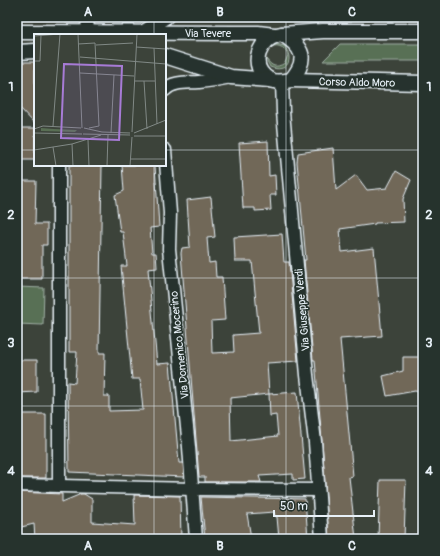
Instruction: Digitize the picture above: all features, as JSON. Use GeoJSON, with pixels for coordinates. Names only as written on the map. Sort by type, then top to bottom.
{"type":"FeatureCollection","features":[{"type":"Feature","properties":{"kind":"street"},"geometry":{"type":"LineString","coordinates":[[87,17],[88,32]]}},
{"type":"Feature","properties":{"kind":"street"},"geometry":{"type":"LineString","coordinates":[[17,32],[142,32],[167,17]]}},
{"type":"Feature","properties":{"kind":"street","name":"Via Tevere"},"geometry":{"type":"LineString","coordinates":[[142,32],[258,33],[278,35],[323,31],[423,31]]}},
{"type":"Feature","properties":{"kind":"street"},"geometry":{"type":"LineString","coordinates":[[278,35],[294,42],[301,51],[301,64],[297,74],[281,80],[262,73],[258,66],[258,58],[262,45],[268,39],[278,35]]}},
{"type":"Feature","properties":{"kind":"street"},"geometry":{"type":"LineString","coordinates":[[17,52],[34,51]]}},
{"type":"Feature","properties":{"kind":"street","name":"Corso Aldo Moro"},"geometry":{"type":"LineString","coordinates":[[166,56],[231,78],[423,83]]}},
{"type":"Feature","properties":{"kind":"street"},"geometry":{"type":"LineString","coordinates":[[166,89],[168,86],[183,83],[231,78]]}},
{"type":"Feature","properties":{"kind":"street","name":"Via Giuseppe Verdi"},"geometry":{"type":"LineString","coordinates":[[281,80],[307,375],[315,442],[322,539]]}},
{"type":"Feature","properties":{"kind":"street","name":"Via Domenico Mocerino"},"geometry":{"type":"LineString","coordinates":[[166,163],[170,213],[169,249],[193,489],[196,539]]}},
{"type":"Feature","properties":{"kind":"street"},"geometry":{"type":"LineString","coordinates":[[59,166],[59,486]]}},
{"type":"Feature","properties":{"kind":"street"},"geometry":{"type":"LineString","coordinates":[[17,485],[318,490]]}},
{"type":"Feature","properties":{"kind":"green space"},"geometry":{"type":"Polygon","coordinates":[[[276,44],[284,46],[289,56],[289,60],[285,67],[276,69],[270,67],[266,59],[274,66],[279,66],[285,63],[288,55],[280,46],[273,46],[265,56],[269,48],[276,44]]]}},
{"type":"Feature","properties":{"kind":"green space"},"geometry":{"type":"Polygon","coordinates":[[[340,44],[423,44],[423,61],[323,61],[340,44]]]}},
{"type":"Feature","properties":{"kind":"green space"},"geometry":{"type":"Polygon","coordinates":[[[17,287],[44,288],[43,325],[17,324],[17,287]]]}},
{"type":"Feature","properties":{"kind":"building"},"geometry":{"type":"Polygon","coordinates":[[[17,62],[34,62],[34,123],[19,107],[22,105],[17,102],[17,62]]]}},
{"type":"Feature","properties":{"kind":"building"},"geometry":{"type":"Polygon","coordinates":[[[17,128],[34,128],[34,160],[17,160],[17,128]]]}},
{"type":"Feature","properties":{"kind":"building"},"geometry":{"type":"Polygon","coordinates":[[[268,141],[269,176],[275,175],[276,195],[270,195],[271,210],[255,211],[255,208],[243,208],[239,143],[268,141]]]}},
{"type":"Feature","properties":{"kind":"building"},"geometry":{"type":"Polygon","coordinates":[[[333,148],[336,190],[356,175],[367,190],[387,188],[396,171],[411,180],[403,199],[404,222],[375,223],[340,229],[342,252],[374,248],[382,336],[340,339],[353,476],[349,477],[356,539],[329,539],[315,360],[313,360],[304,260],[306,260],[297,162],[298,153],[333,148]]]}},
{"type":"Feature","properties":{"kind":"building"},"geometry":{"type":"Polygon","coordinates":[[[69,166],[102,166],[99,353],[105,353],[104,396],[109,396],[109,411],[143,410],[140,379],[132,379],[121,266],[127,266],[123,232],[120,232],[115,195],[124,191],[122,166],[155,166],[159,227],[150,228],[152,253],[156,253],[157,268],[148,269],[157,364],[170,363],[179,463],[183,463],[184,477],[69,472],[68,382],[75,383],[77,352],[69,352],[69,166]]]}},
{"type":"Feature","properties":{"kind":"building"},"geometry":{"type":"Polygon","coordinates":[[[17,181],[36,181],[35,224],[47,224],[47,245],[42,245],[42,279],[17,279],[17,181]]]}},
{"type":"Feature","properties":{"kind":"building"},"geometry":{"type":"Polygon","coordinates":[[[211,197],[215,237],[207,238],[209,263],[215,262],[216,277],[222,277],[225,320],[211,321],[212,353],[234,352],[233,335],[259,333],[252,261],[235,261],[234,237],[282,234],[284,262],[289,262],[298,361],[267,363],[269,394],[297,392],[305,479],[293,480],[293,474],[259,476],[261,482],[205,482],[205,477],[199,477],[181,253],[182,248],[190,247],[187,200],[211,197]],[[269,394],[230,398],[231,441],[278,436],[276,415],[270,416],[269,394]]]}},
{"type":"Feature","properties":{"kind":"building"},"geometry":{"type":"Polygon","coordinates":[[[403,357],[423,357],[423,393],[415,391],[387,396],[383,376],[403,371],[403,357]]]}},
{"type":"Feature","properties":{"kind":"building"},"geometry":{"type":"Polygon","coordinates":[[[17,360],[37,360],[37,392],[17,393],[17,360]]]}},
{"type":"Feature","properties":{"kind":"building"},"geometry":{"type":"Polygon","coordinates":[[[19,414],[46,414],[46,478],[17,478],[19,414]]]}},
{"type":"Feature","properties":{"kind":"building"},"geometry":{"type":"Polygon","coordinates":[[[380,480],[406,480],[404,539],[378,539],[380,480]]]}},
{"type":"Feature","properties":{"kind":"building"},"geometry":{"type":"Polygon","coordinates":[[[17,492],[62,494],[62,502],[84,494],[92,499],[92,522],[135,525],[134,495],[180,496],[181,539],[35,539],[34,524],[17,528],[17,492]]]}},
{"type":"Feature","properties":{"kind":"building"},"geometry":{"type":"Polygon","coordinates":[[[201,497],[305,499],[308,539],[279,539],[277,517],[275,516],[274,512],[247,514],[251,538],[205,539],[201,497]]]}}]}
